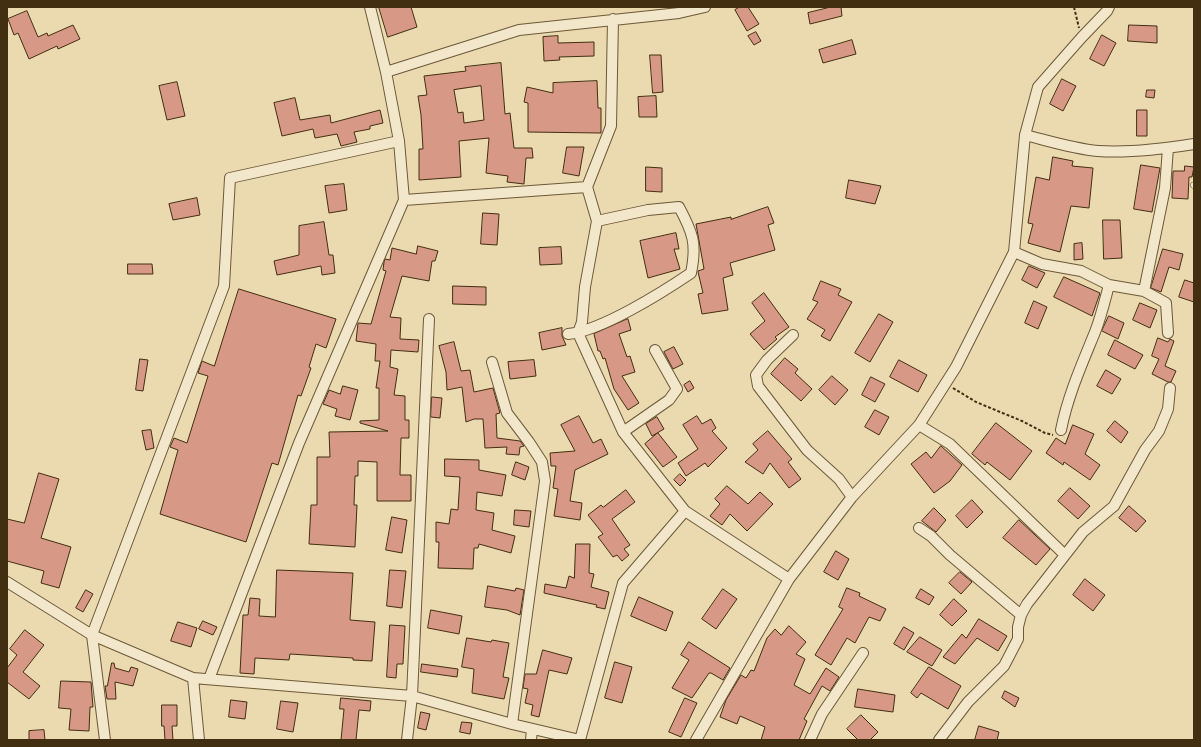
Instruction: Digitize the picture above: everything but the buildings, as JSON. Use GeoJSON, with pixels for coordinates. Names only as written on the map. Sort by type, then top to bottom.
{"type":"FeatureCollection","features":[{"type":"Feature","properties":{"kind":"street"},"geometry":{"type":"LineString","coordinates":[[209,679],[299,443],[404,200],[398,141],[386,72],[370,7]]}},
{"type":"Feature","properties":{"kind":"street"},"geometry":{"type":"LineString","coordinates":[[386,72],[520,30],[679,13],[705,7]]}},
{"type":"Feature","properties":{"kind":"street"},"geometry":{"type":"LineString","coordinates":[[696,740],[790,579],[852,497],[919,425],[956,366],[1014,252],[1025,135],[1038,87],[1109,7]]}},
{"type":"Feature","properties":{"kind":"street"},"geometry":{"type":"LineString","coordinates":[[573,334],[582,322],[585,287],[597,221],[587,187],[611,126],[613,19]]}},
{"type":"Feature","properties":{"kind":"street"},"geometry":{"type":"LineString","coordinates":[[1025,135],[1082,149],[1099,151],[1168,148],[1194,144]]}},
{"type":"Feature","properties":{"kind":"street"},"geometry":{"type":"LineString","coordinates":[[105,740],[92,635],[224,286],[230,178],[398,141]]}},
{"type":"Feature","properties":{"kind":"street"},"geometry":{"type":"LineString","coordinates":[[1144,291],[1165,188],[1168,148]]}},
{"type":"Feature","properties":{"kind":"street"},"geometry":{"type":"LineString","coordinates":[[404,200],[587,187]]}},
{"type":"Feature","properties":{"kind":"street"},"geometry":{"type":"LineString","coordinates":[[573,334],[610,319],[664,291],[691,273],[695,253],[690,228],[679,208],[648,210],[597,221]]}},
{"type":"Feature","properties":{"kind":"street"},"geometry":{"type":"LineString","coordinates":[[1014,252],[1042,264],[1082,271],[1109,285],[1144,291],[1166,303],[1168,333]]}},
{"type":"Feature","properties":{"kind":"street"},"geometry":{"type":"LineString","coordinates":[[1061,430],[1066,408],[1083,359],[1096,331],[1109,285]]}},
{"type":"Feature","properties":{"kind":"street"},"geometry":{"type":"LineString","coordinates":[[407,740],[412,696],[429,319]]}},
{"type":"Feature","properties":{"kind":"street"},"geometry":{"type":"LineString","coordinates":[[573,334],[623,432],[685,511],[790,579]]}},
{"type":"Feature","properties":{"kind":"street"},"geometry":{"type":"LineString","coordinates":[[793,335],[767,360],[756,375],[758,386],[807,450],[839,480],[852,497]]}},
{"type":"Feature","properties":{"kind":"street"},"geometry":{"type":"LineString","coordinates":[[623,432],[669,400],[678,389],[655,350]]}},
{"type":"Feature","properties":{"kind":"street"},"geometry":{"type":"LineString","coordinates":[[492,362],[506,413],[529,442],[542,462],[546,481],[512,724]]}},
{"type":"Feature","properties":{"kind":"street"},"geometry":{"type":"LineString","coordinates":[[939,740],[968,702],[1004,666],[1018,639],[1018,627],[1021,615],[1027,604],[1084,532],[1114,506],[1145,450],[1160,431],[1168,409],[1170,388]]}},
{"type":"Feature","properties":{"kind":"street"},"geometry":{"type":"LineString","coordinates":[[919,425],[950,444],[1066,555]]}},
{"type":"Feature","properties":{"kind":"street"},"geometry":{"type":"LineString","coordinates":[[7,582],[92,635],[193,678],[412,696],[512,724],[580,740],[622,583],[685,511]]}},
{"type":"Feature","properties":{"kind":"street"},"geometry":{"type":"LineString","coordinates":[[919,528],[931,536],[950,555],[1021,615]]}},
{"type":"Feature","properties":{"kind":"street"},"geometry":{"type":"LineString","coordinates":[[810,740],[822,714],[863,653]]}},
{"type":"Feature","properties":{"kind":"street"},"geometry":{"type":"LineString","coordinates":[[193,678],[199,740]]}},
{"type":"Feature","properties":{"kind":"street"},"geometry":{"type":"LineString","coordinates":[[532,729],[532,740]]}},
{"type":"Feature","properties":{"kind":"path"},"geometry":{"type":"LineString","coordinates":[[1074,7],[1082,36]]}},
{"type":"Feature","properties":{"kind":"path"},"geometry":{"type":"LineString","coordinates":[[945,383],[976,402],[1022,420],[1045,433],[1052,435],[1061,430]]}}]}
